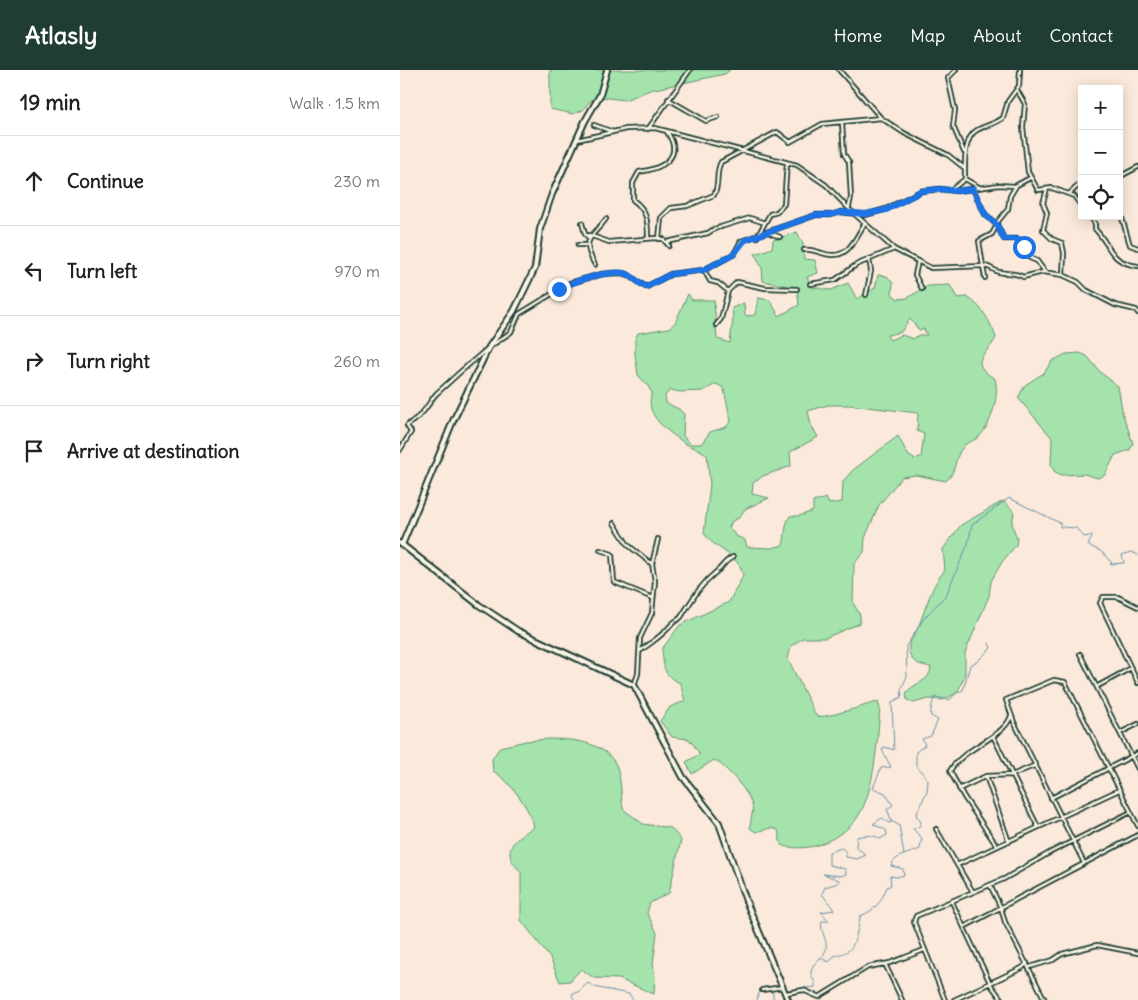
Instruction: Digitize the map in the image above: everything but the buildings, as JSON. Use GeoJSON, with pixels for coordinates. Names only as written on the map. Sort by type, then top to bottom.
{"type":"FeatureCollection","features":[{"type":"Feature","properties":{"kind":"street"},"geometry":{"type":"LineString","coordinates":[[606,70],[600,95],[576,140],[552,194],[540,229],[535,268],[514,311],[489,347],[453,422],[401,546],[479,605],[518,631],[634,685],[682,777],[718,823],[746,901],[787,993],[788,1000]]}},
{"type":"Feature","properties":{"kind":"street"},"geometry":{"type":"LineString","coordinates":[[648,129],[690,70]]}},
{"type":"Feature","properties":{"kind":"street"},"geometry":{"type":"LineString","coordinates":[[839,70],[881,118],[904,133],[948,155],[964,167]]}},
{"type":"Feature","properties":{"kind":"street"},"geometry":{"type":"LineString","coordinates":[[956,70],[948,78],[955,110],[954,126],[964,154],[966,178],[981,188]]}},
{"type":"Feature","properties":{"kind":"street"},"geometry":{"type":"LineString","coordinates":[[964,154],[974,132],[1003,118],[1008,101],[1017,90],[1020,70]]}},
{"type":"Feature","properties":{"kind":"street"},"geometry":{"type":"LineString","coordinates":[[1017,90],[1025,104],[1023,126],[1030,178],[1038,190],[1052,188],[1069,194],[1078,201]]}},
{"type":"Feature","properties":{"kind":"street"},"geometry":{"type":"LineString","coordinates":[[668,99],[706,121],[718,117]]}},
{"type":"Feature","properties":{"kind":"street"},"geometry":{"type":"LineString","coordinates":[[870,118],[871,107]]}},
{"type":"Feature","properties":{"kind":"street"},"geometry":{"type":"LineString","coordinates":[[659,239],[661,218],[670,208],[688,206],[714,195],[718,188],[719,166],[739,151],[759,143],[777,132],[790,142],[822,124],[881,118]]}},
{"type":"Feature","properties":{"kind":"street"},"geometry":{"type":"LineString","coordinates":[[842,123],[844,154],[849,162],[851,197],[849,208]]}},
{"type":"Feature","properties":{"kind":"street"},"geometry":{"type":"LineString","coordinates":[[594,125],[617,132]]}},
{"type":"Feature","properties":{"kind":"street"},"geometry":{"type":"LineString","coordinates":[[576,140],[626,129],[666,131],[797,165],[810,172],[894,249],[931,268],[941,270],[990,266],[999,272],[1017,273],[1023,277],[1045,272],[1063,275],[1078,282],[1086,290],[1116,305],[1136,310],[1138,313]]}},
{"type":"Feature","properties":{"kind":"street"},"geometry":{"type":"LineString","coordinates":[[648,238],[646,215],[643,208],[633,200],[632,190],[639,172],[658,168],[670,158],[672,147],[666,131]]}},
{"type":"Feature","properties":{"kind":"street"},"geometry":{"type":"LineString","coordinates":[[756,237],[770,214],[777,212],[784,204],[787,163]]}},
{"type":"Feature","properties":{"kind":"street"},"geometry":{"type":"LineString","coordinates":[[1123,175],[1138,167]]}},
{"type":"Feature","properties":{"kind":"street"},"geometry":{"type":"LineString","coordinates":[[951,190],[966,178]]}},
{"type":"Feature","properties":{"kind":"street"},"geometry":{"type":"LineString","coordinates":[[985,278],[979,240],[992,234],[1008,209],[1010,196],[1016,186],[1030,178]]}},
{"type":"Feature","properties":{"kind":"street"},"geometry":{"type":"LineString","coordinates":[[400,450],[411,432],[407,426],[409,423],[418,417],[437,394],[453,380],[458,372],[511,332],[519,314],[570,283],[602,274],[619,272],[627,274],[646,287],[671,274],[704,270],[734,254],[741,241],[770,233],[816,215],[831,215],[841,212],[866,214],[882,211],[921,191],[973,189],[1003,184],[1016,186]]}},
{"type":"Feature","properties":{"kind":"street"},"geometry":{"type":"LineString","coordinates":[[1069,194],[1078,186]]}},
{"type":"Feature","properties":{"kind":"street"},"geometry":{"type":"LineString","coordinates":[[973,189],[985,214],[996,225],[1004,239],[1018,239],[1030,258],[1037,261],[1045,272]]}},
{"type":"Feature","properties":{"kind":"street"},"geometry":{"type":"LineString","coordinates":[[1047,189],[1044,204],[1047,213],[1043,230],[1052,239],[1062,243],[1064,253],[1063,275]]}},
{"type":"Feature","properties":{"kind":"street"},"geometry":{"type":"LineString","coordinates":[[582,224],[585,234],[609,242],[648,238],[659,239],[668,244],[705,234],[714,228],[750,218],[765,223]]}},
{"type":"Feature","properties":{"kind":"street"},"geometry":{"type":"LineString","coordinates":[[595,265],[588,245],[589,236],[606,219]]}},
{"type":"Feature","properties":{"kind":"street"},"geometry":{"type":"LineString","coordinates":[[1092,220],[1095,229],[1101,235],[1113,255],[1120,262],[1138,266]]}},
{"type":"Feature","properties":{"kind":"street"},"geometry":{"type":"LineString","coordinates":[[1122,220],[1130,245],[1138,248]]}},
{"type":"Feature","properties":{"kind":"street"},"geometry":{"type":"LineString","coordinates":[[804,250],[837,255],[843,253],[852,246],[865,223]]}},
{"type":"Feature","properties":{"kind":"street"},"geometry":{"type":"LineString","coordinates":[[770,233],[780,238]]}},
{"type":"Feature","properties":{"kind":"street"},"geometry":{"type":"LineString","coordinates":[[578,245],[588,245]]}},
{"type":"Feature","properties":{"kind":"street"},"geometry":{"type":"LineString","coordinates":[[810,284],[835,280],[851,268],[894,249]]}},
{"type":"Feature","properties":{"kind":"street"},"geometry":{"type":"LineString","coordinates":[[866,295],[871,271],[869,259]]}},
{"type":"Feature","properties":{"kind":"street"},"geometry":{"type":"LineString","coordinates":[[918,261],[915,275],[922,288]]}},
{"type":"Feature","properties":{"kind":"street"},"geometry":{"type":"LineString","coordinates":[[704,270],[710,281],[718,283],[728,291]]}},
{"type":"Feature","properties":{"kind":"street"},"geometry":{"type":"LineString","coordinates":[[716,325],[721,319],[728,291],[737,282],[765,288],[797,289]]}},
{"type":"Feature","properties":{"kind":"street"},"geometry":{"type":"LineString","coordinates":[[614,523],[628,545],[652,564]]}},
{"type":"Feature","properties":{"kind":"street"},"geometry":{"type":"LineString","coordinates":[[634,685],[638,679],[640,638],[652,613],[655,581],[652,564],[658,538]]}},
{"type":"Feature","properties":{"kind":"street"},"geometry":{"type":"LineString","coordinates":[[600,550],[612,554],[614,582],[653,598]]}},
{"type":"Feature","properties":{"kind":"street"},"geometry":{"type":"LineString","coordinates":[[639,651],[664,635],[672,623],[680,618],[689,601],[706,579],[717,572],[725,561],[733,557]]}},
{"type":"Feature","properties":{"kind":"street"},"geometry":{"type":"LineString","coordinates":[[1138,608],[1112,596],[1103,597],[1100,604],[1138,683]]}},
{"type":"Feature","properties":{"kind":"street"},"geometry":{"type":"LineString","coordinates":[[1080,654],[1098,686],[1138,769]]}},
{"type":"Feature","properties":{"kind":"street"},"geometry":{"type":"LineString","coordinates":[[1098,686],[1130,668]]}},
{"type":"Feature","properties":{"kind":"street"},"geometry":{"type":"LineString","coordinates":[[1084,863],[1011,714],[1006,702],[1010,697],[1054,680],[1065,682],[1138,826]]}},
{"type":"Feature","properties":{"kind":"street"},"geometry":{"type":"LineString","coordinates":[[997,846],[950,775],[952,768],[964,754],[1008,724],[1011,714]]}},
{"type":"Feature","properties":{"kind":"street"},"geometry":{"type":"LineString","coordinates":[[1120,733],[1138,724]]}},
{"type":"Feature","properties":{"kind":"street"},"geometry":{"type":"LineString","coordinates":[[993,736],[1038,827]]}},
{"type":"Feature","properties":{"kind":"street"},"geometry":{"type":"LineString","coordinates":[[1051,798],[1138,754]]}},
{"type":"Feature","properties":{"kind":"street"},"geometry":{"type":"LineString","coordinates":[[959,789],[986,776],[1012,775],[1036,765]]}},
{"type":"Feature","properties":{"kind":"street"},"geometry":{"type":"LineString","coordinates":[[986,776],[1009,842]]}},
{"type":"Feature","properties":{"kind":"street"},"geometry":{"type":"LineString","coordinates":[[957,865],[1119,790]]}},
{"type":"Feature","properties":{"kind":"street"},"geometry":{"type":"LineString","coordinates":[[945,1000],[924,950],[914,918],[1020,871],[1074,840],[1131,812]]}},
{"type":"Feature","properties":{"kind":"street"},"geometry":{"type":"LineString","coordinates":[[936,829],[973,892]]}},
{"type":"Feature","properties":{"kind":"street"},"geometry":{"type":"LineString","coordinates":[[964,927],[1138,835]]}},
{"type":"Feature","properties":{"kind":"street"},"geometry":{"type":"LineString","coordinates":[[990,885],[1002,908],[1005,922],[1030,967],[1045,1000]]}},
{"type":"Feature","properties":{"kind":"street"},"geometry":{"type":"LineString","coordinates":[[952,902],[990,982],[1002,1000]]}},
{"type":"Feature","properties":{"kind":"street"},"geometry":{"type":"LineString","coordinates":[[1030,967],[1053,960],[1062,954],[1097,945],[1138,952]]}},
{"type":"Feature","properties":{"kind":"street"},"geometry":{"type":"LineString","coordinates":[[787,993],[803,990],[818,997],[868,967],[885,964],[924,950]]}},
{"type":"Feature","properties":{"kind":"street"},"geometry":{"type":"LineString","coordinates":[[954,1000],[1022,968],[1027,963]]}},
{"type":"Feature","properties":{"kind":"street"},"geometry":{"type":"LineString","coordinates":[[885,964],[902,1000]]}},
{"type":"Feature","properties":{"kind":"street"},"geometry":{"type":"LineString","coordinates":[[762,990],[784,987]]}},
{"type":"Feature","properties":{"kind":"green space"},"geometry":{"type":"Polygon","coordinates":[[[550,70],[730,70],[725,74],[650,90],[625,100],[600,97],[590,101],[583,110],[573,114],[550,109],[550,70]]]}},
{"type":"Feature","properties":{"kind":"green space"},"geometry":{"type":"Polygon","coordinates":[[[797,232],[803,244],[804,259],[815,260],[818,273],[807,277],[812,287],[831,290],[848,283],[857,299],[875,288],[878,275],[887,276],[893,283],[892,294],[898,299],[907,298],[928,286],[950,285],[957,298],[967,297],[981,310],[996,337],[980,362],[981,367],[995,379],[996,386],[991,418],[983,432],[979,437],[963,447],[950,477],[946,481],[916,475],[902,477],[879,505],[865,538],[864,552],[854,564],[853,603],[860,615],[860,623],[825,638],[803,638],[791,646],[788,659],[816,716],[836,714],[878,702],[880,709],[871,781],[868,794],[857,818],[843,832],[830,840],[816,846],[804,848],[781,845],[778,830],[771,828],[756,832],[750,828],[752,805],[736,780],[724,767],[714,760],[692,774],[686,762],[700,754],[689,739],[672,737],[660,721],[670,707],[685,701],[680,683],[670,677],[665,670],[662,649],[680,625],[729,602],[743,576],[741,569],[732,557],[708,539],[704,533],[710,485],[707,455],[686,444],[665,429],[654,416],[650,401],[652,393],[638,375],[635,354],[635,339],[638,333],[669,328],[675,323],[688,294],[692,300],[714,300],[717,339],[730,343],[733,319],[732,308],[744,303],[745,316],[755,315],[758,298],[770,300],[779,316],[799,305],[797,288],[763,281],[762,268],[755,254],[772,248],[773,240],[797,232]],[[910,319],[901,332],[887,335],[890,340],[902,335],[913,339],[919,335],[927,335],[924,329],[919,330],[910,319]],[[716,384],[703,391],[680,392],[670,390],[665,396],[666,403],[679,409],[684,414],[683,436],[691,444],[701,444],[710,432],[726,427],[731,421],[722,387],[716,384]],[[828,405],[808,411],[811,425],[818,437],[790,452],[791,466],[763,476],[753,483],[752,494],[769,498],[745,509],[739,518],[732,521],[729,528],[736,536],[745,540],[747,547],[772,548],[783,545],[790,516],[799,516],[813,511],[813,502],[826,498],[829,504],[842,502],[843,481],[853,470],[898,436],[908,455],[914,459],[921,457],[924,434],[917,431],[918,413],[850,405],[828,405]]]}},
{"type":"Feature","properties":{"kind":"green space"},"geometry":{"type":"Polygon","coordinates":[[[1080,353],[1087,356],[1101,373],[1118,386],[1123,415],[1133,443],[1130,450],[1115,455],[1105,475],[1098,478],[1084,474],[1061,475],[1055,472],[1051,466],[1052,438],[1018,398],[1025,385],[1044,373],[1052,361],[1066,354],[1080,353]]]}},
{"type":"Feature","properties":{"kind":"green space"},"geometry":{"type":"Polygon","coordinates":[[[1003,501],[1014,511],[1012,525],[1017,538],[1016,545],[1002,562],[991,581],[989,596],[965,653],[965,675],[957,693],[943,700],[928,699],[914,703],[907,700],[906,693],[909,689],[925,679],[930,672],[931,667],[914,661],[910,655],[909,644],[919,626],[929,597],[945,570],[943,549],[961,525],[1003,501]]]}},
{"type":"Feature","properties":{"kind":"green space"},"geometry":{"type":"Polygon","coordinates":[[[549,739],[576,741],[602,750],[617,767],[623,809],[643,824],[671,828],[681,840],[669,893],[650,903],[647,913],[657,933],[653,964],[655,977],[654,994],[619,979],[594,978],[581,969],[570,981],[560,982],[550,958],[521,920],[521,872],[514,864],[510,851],[515,841],[534,827],[518,795],[506,781],[493,771],[492,759],[500,747],[526,741],[549,739]]]}},
{"type":"Feature","properties":{"kind":"waterway"},"geometry":{"type":"LineString","coordinates":[[785,990],[815,987],[811,972],[813,965],[826,949],[821,925],[822,921],[829,921],[821,912],[834,910],[822,894],[825,887],[838,883],[839,880],[823,874],[841,876],[846,874],[845,869],[829,865],[829,852],[842,848],[846,852],[846,857],[857,859],[866,855],[856,847],[857,837],[869,835],[880,839],[887,835],[886,830],[873,824],[882,818],[889,823],[892,822],[887,809],[893,805],[885,793],[873,788],[881,768],[891,767],[882,750],[884,747],[894,750],[892,702],[902,697],[901,690],[907,676],[906,646],[925,617],[946,595],[968,544],[972,525],[1009,498],[1060,523],[1060,527],[1076,528],[1084,537],[1093,535],[1088,545],[1102,552],[1112,563],[1110,564],[1124,563],[1122,555],[1131,552],[1138,555]]}},
{"type":"Feature","properties":{"kind":"waterway"},"geometry":{"type":"LineString","coordinates":[[820,958],[829,962],[834,956],[850,949],[855,938],[860,916],[874,909],[887,887],[891,885],[890,876],[904,875],[903,869],[891,866],[893,862],[920,849],[922,838],[913,829],[920,826],[921,822],[916,815],[927,791],[928,780],[916,765],[916,752],[925,745],[922,739],[931,736],[938,720],[931,716],[935,697],[950,700],[956,693],[963,690],[970,665],[978,661],[991,648],[989,643]]}},
{"type":"Feature","properties":{"kind":"waterway"},"geometry":{"type":"LineString","coordinates":[[893,822],[899,825],[904,855]]}},
{"type":"Feature","properties":{"kind":"waterway"},"geometry":{"type":"LineString","coordinates":[[575,1000],[572,996],[573,993],[578,992],[588,983],[594,987],[629,994],[633,1000]]}},
{"type":"Feature","properties":{"kind":"waterway"},"geometry":{"type":"LineString","coordinates":[[766,990],[773,993],[773,1000]]}},
{"type":"Feature","properties":{"kind":"waterway"},"geometry":{"type":"LineString","coordinates":[[757,1000],[759,993],[762,991]]}},
{"type":"Feature","properties":{"kind":"waterway"},"geometry":{"type":"LineString","coordinates":[[782,992],[783,1000]]}},
{"type":"Feature","properties":{"kind":"route"},"geometry":{"type":"LineString","coordinates":[[559,289],[570,283],[580,282],[602,274],[615,274],[619,272],[635,278],[641,285],[646,287],[671,274],[678,272],[693,273],[704,270],[734,254],[741,241],[770,233],[785,225],[816,215],[831,215],[841,212],[860,215],[882,211],[914,193],[926,190],[957,191],[973,189],[985,214],[997,225],[1004,239],[1018,239],[1024,247]]}}]}
